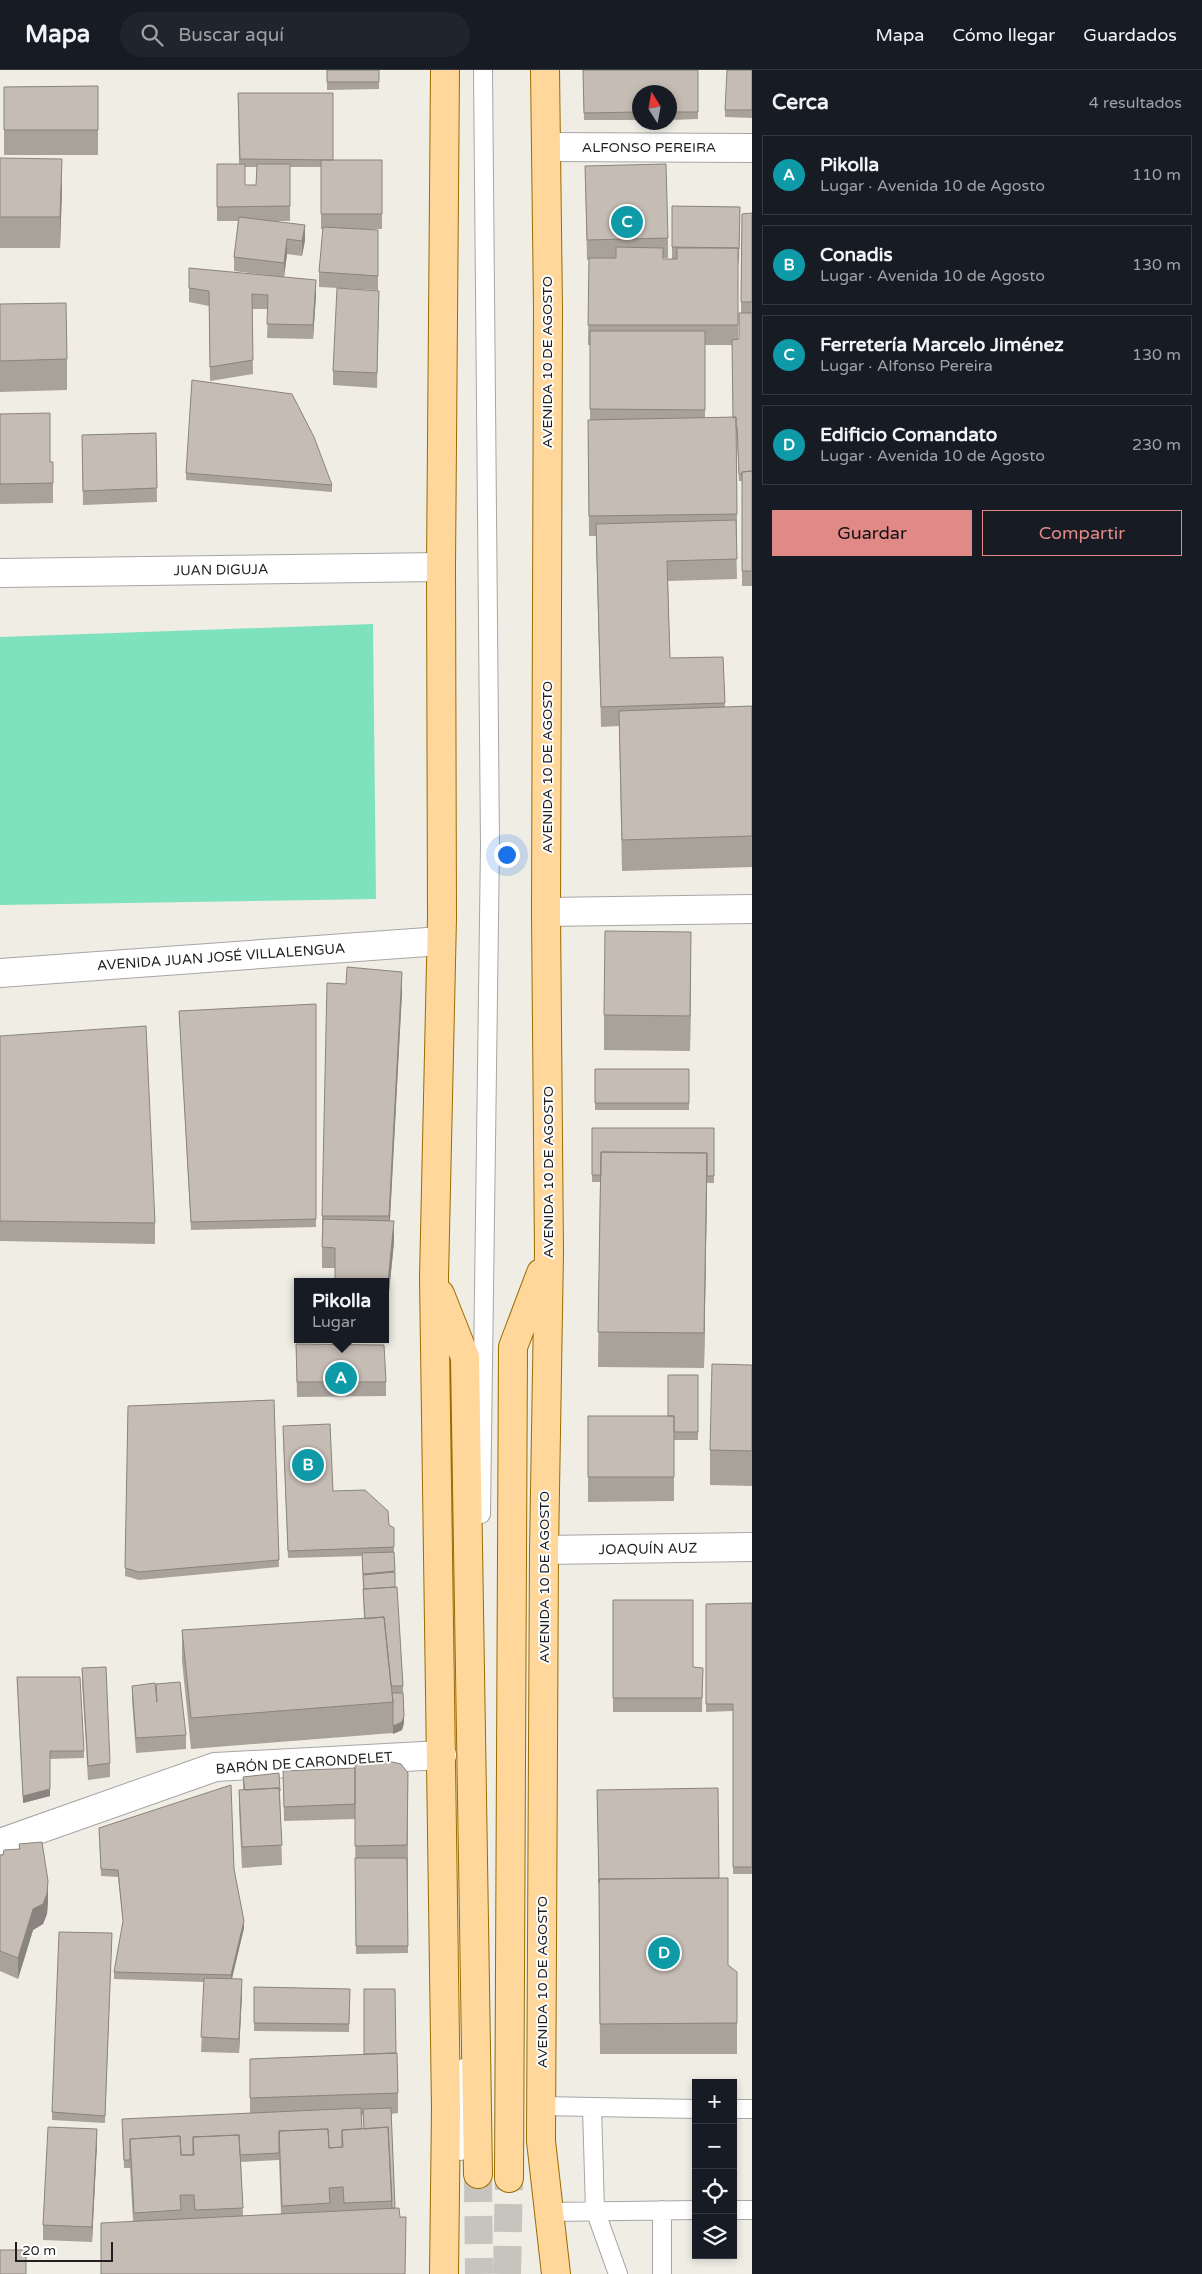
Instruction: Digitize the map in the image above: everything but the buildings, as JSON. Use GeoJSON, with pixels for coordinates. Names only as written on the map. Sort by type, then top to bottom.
{"type":"FeatureCollection","features":[{"type":"Feature","properties":{"kind":"main road"},"geometry":{"type":"LineString","coordinates":[[444,2274],[446,2108],[434,1278],[441,941],[441,567],[445,70]]}},
{"type":"Feature","properties":{"kind":"main road","name":"AVENIDA 10 DE AGOSTO"},"geometry":{"type":"LineString","coordinates":[[545,70],[548,308],[546,912],[548,1253],[544,1550],[541,2141],[556,2274]]}},
{"type":"Feature","properties":{"kind":"main road"},"geometry":{"type":"LineString","coordinates":[[509,2178],[513,1348],[548,1253]]}},
{"type":"Feature","properties":{"kind":"main road"},"geometry":{"type":"LineString","coordinates":[[434,1278],[465,1357],[478,2174]]}},
{"type":"Feature","properties":{"kind":"street","name":"ALFONSO PEREIRA"},"geometry":{"type":"LineString","coordinates":[[546,147],[752,148]]}},
{"type":"Feature","properties":{"kind":"street","name":"JUAN DIGUJA"},"geometry":{"type":"LineString","coordinates":[[0,574],[441,567]]}},
{"type":"Feature","properties":{"kind":"street"},"geometry":{"type":"LineString","coordinates":[[546,912],[752,909]]}},
{"type":"Feature","properties":{"kind":"street","name":"AVENIDA JUAN JOSÉ VILLALENGUA"},"geometry":{"type":"LineString","coordinates":[[0,973],[441,941]]}},
{"type":"Feature","properties":{"kind":"street","name":"JOAQUÍN AUZ"},"geometry":{"type":"LineString","coordinates":[[544,1550],[752,1547]]}},
{"type":"Feature","properties":{"kind":"street","name":"BARÓN DE CARONDELET"},"geometry":{"type":"LineString","coordinates":[[0,1843],[215,1767],[442,1755]]}},
{"type":"Feature","properties":{"kind":"lane"},"geometry":{"type":"LineString","coordinates":[[460,2151],[478,1696],[490,844],[483,70]]}},
{"type":"Feature","properties":{"kind":"lane"},"geometry":{"type":"LineString","coordinates":[[541,2106],[692,2108]]}},
{"type":"Feature","properties":{"kind":"lane"},"geometry":{"type":"LineString","coordinates":[[592,2108],[595,2210],[609,2244],[618,2274]]}},
{"type":"Feature","properties":{"kind":"lane"},"geometry":{"type":"LineString","coordinates":[[737,2109],[752,2109]]}},
{"type":"Feature","properties":{"kind":"lane"},"geometry":{"type":"LineString","coordinates":[[662,2210],[662,2274]]}},
{"type":"Feature","properties":{"kind":"lane"},"geometry":{"type":"LineString","coordinates":[[549,2212],[692,2210]]}},
{"type":"Feature","properties":{"kind":"lane"},"geometry":{"type":"LineString","coordinates":[[737,2210],[752,2210]]}},
{"type":"Feature","properties":{"kind":"green space"},"geometry":{"type":"Polygon","coordinates":[[[373,624],[376,899],[0,905],[0,637],[373,624]]]}},
{"type":"Feature","properties":{"kind":"tunnel"},"geometry":{"type":"LineString","coordinates":[[478,2174],[479,2274]]}},
{"type":"Feature","properties":{"kind":"tunnel"},"geometry":{"type":"LineString","coordinates":[[507,2274],[509,2178]]}},
{"type":"Feature","properties":{"kind":"place","name":"Ferretería Marcelo Jiménez"},"geometry":{"type":"Point","coordinates":[627,222]}},
{"type":"Feature","properties":{"kind":"place","name":"Pikolla"},"geometry":{"type":"Point","coordinates":[341,1378]}},
{"type":"Feature","properties":{"kind":"place","name":"Conadis"},"geometry":{"type":"Point","coordinates":[308,1465]}},
{"type":"Feature","properties":{"kind":"place","name":"Edificio Comandato"},"geometry":{"type":"Point","coordinates":[664,1953]}}]}
